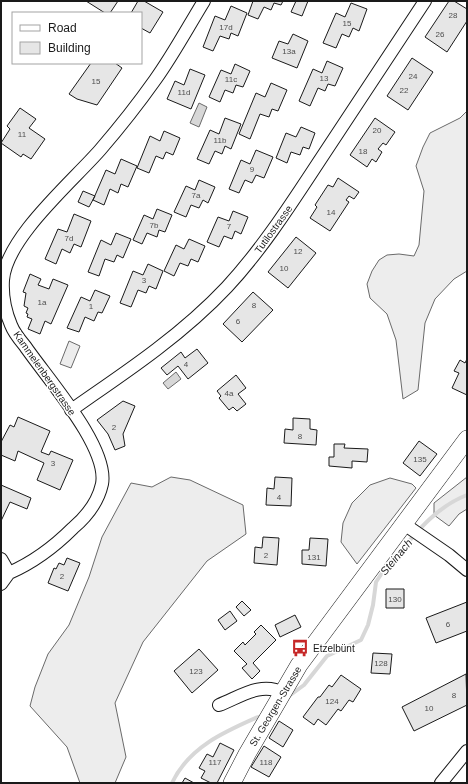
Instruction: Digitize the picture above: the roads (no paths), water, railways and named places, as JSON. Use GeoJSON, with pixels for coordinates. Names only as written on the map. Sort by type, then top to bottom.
{"type":"FeatureCollection","features":[{"type":"Feature","properties":{"kind":"street","name":"Kammelenbergstrasse"},"geometry":{"type":"LineString","coordinates":[[9,573],[24,566],[67,534],[80,522],[89,513],[102,485],[102,475],[98,454],[86,433],[11,326],[4,302],[3,278],[10,253],[25,232],[101,150],[156,79],[204,1]]}},
{"type":"Feature","properties":{"kind":"street","name":"Tutilostrasse"},"geometry":{"type":"LineString","coordinates":[[71,410],[120,376],[182,328],[226,288],[240,272],[285,213],[425,1]]}},
{"type":"Feature","properties":{"kind":"street","name":"St. Georgen-Strasse"},"geometry":{"type":"LineString","coordinates":[[232,783],[247,754],[299,665],[336,613],[409,527],[467,439]]}},
{"type":"Feature","properties":{"kind":"street"},"geometry":{"type":"LineString","coordinates":[[409,527],[467,570]]}},
{"type":"Feature","properties":{"kind":"street"},"geometry":{"type":"LineString","coordinates":[[1,559],[9,573],[1,584]]}},
{"type":"Feature","properties":{"kind":"street"},"geometry":{"type":"LineString","coordinates":[[219,706],[265,688],[274,688],[282,694]]}},
{"type":"Feature","properties":{"kind":"street"},"geometry":{"type":"LineString","coordinates":[[441,783],[467,751]]}},
{"type":"Feature","properties":{"kind":"waterway","name":"Steinach"},"geometry":{"type":"LineString","coordinates":[[289,696],[304,685],[327,656],[361,640],[368,625],[373,605],[376,582],[382,573],[420,528],[442,509],[467,495]]}},
{"type":"Feature","properties":{"kind":"waterway","name":"Steinach"},"geometry":{"type":"LineString","coordinates":[[172,783],[179,770],[198,750],[220,735],[258,717]]}},
{"type":"Feature","properties":{"kind":"place","name":"Etzelbünt"},"geometry":{"type":"Point","coordinates":[300,648]}}]}
